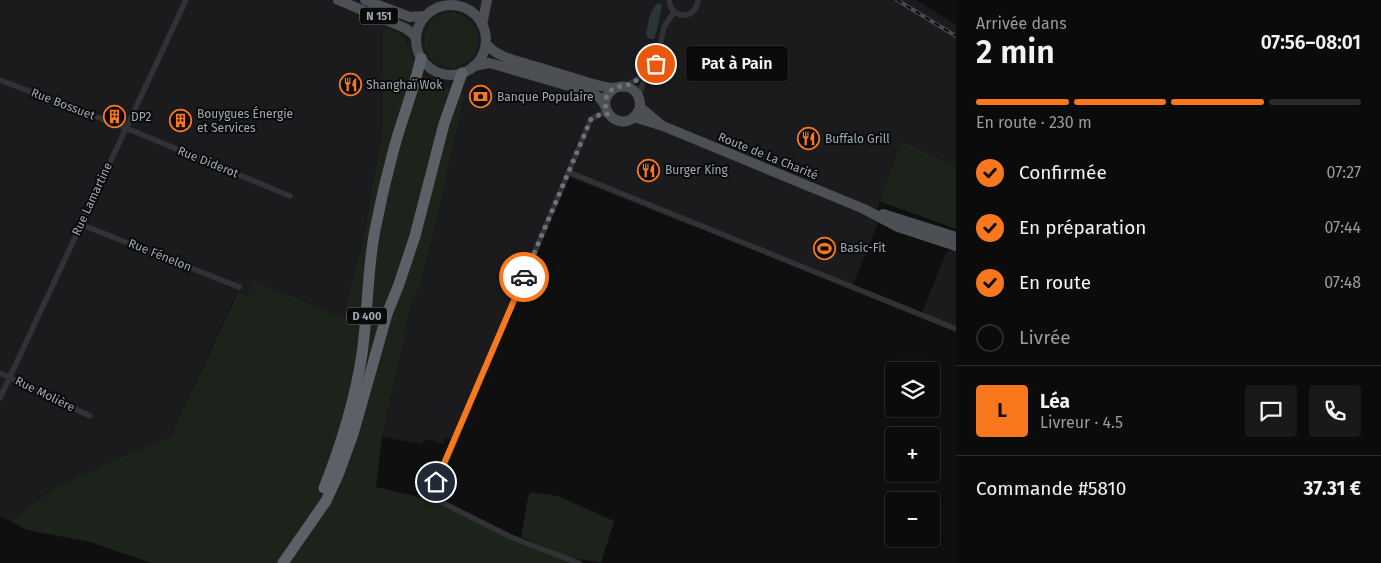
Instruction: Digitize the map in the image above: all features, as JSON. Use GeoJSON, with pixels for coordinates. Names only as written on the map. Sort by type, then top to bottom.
{"type":"FeatureCollection","features":[{"type":"Feature","properties":{"kind":"highway","name":"D 400"},"geometry":{"type":"LineString","coordinates":[[311,523],[341,442],[354,395],[362,354],[369,269],[375,230],[393,152],[417,78],[421,58]]}},
{"type":"Feature","properties":{"kind":"highway","name":"D 400"},"geometry":{"type":"LineString","coordinates":[[283,563],[326,500],[338,475],[353,434],[387,314],[415,236],[444,124],[462,73]]}},
{"type":"Feature","properties":{"kind":"main road","name":"N 151"},"geometry":{"type":"LineString","coordinates":[[338,0],[405,28],[412,32],[416,38]]}},
{"type":"Feature","properties":{"kind":"main road","name":"N 151"},"geometry":{"type":"LineString","coordinates":[[366,0],[410,17],[426,16]]}},
{"type":"Feature","properties":{"kind":"main road"},"geometry":{"type":"LineString","coordinates":[[482,24],[487,0]]}},
{"type":"Feature","properties":{"kind":"main road"},"geometry":{"type":"LineString","coordinates":[[474,66],[482,56],[486,44],[482,24],[477,16],[469,10],[460,6],[443,3],[426,16],[417,30],[417,48],[421,58],[429,67],[450,75],[462,73],[474,66],[489,63],[590,92],[600,97],[614,119],[622,121],[634,117],[639,102],[634,90],[594,84],[501,56],[486,44]]}},
{"type":"Feature","properties":{"kind":"main road"},"geometry":{"type":"LineString","coordinates":[[607,110],[608,94],[620,87]]}},
{"type":"Feature","properties":{"kind":"main road","name":"Route de La Charité"},"geometry":{"type":"LineString","coordinates":[[639,102],[663,126]]}},
{"type":"Feature","properties":{"kind":"main road","name":"Route de La Charité"},"geometry":{"type":"LineString","coordinates":[[634,117],[663,126],[864,208],[956,237]]}},
{"type":"Feature","properties":{"kind":"main road","name":"Route de La Charité"},"geometry":{"type":"LineString","coordinates":[[864,208],[898,227],[956,246]]}},
{"type":"Feature","properties":{"kind":"street","name":"Rue Lamartine"},"geometry":{"type":"LineString","coordinates":[[0,398],[186,0]]}},
{"type":"Feature","properties":{"kind":"street"},"geometry":{"type":"LineString","coordinates":[[669,0],[671,9],[683,16],[692,13],[698,5],[698,0]]}},
{"type":"Feature","properties":{"kind":"street"},"geometry":{"type":"LineString","coordinates":[[639,102],[641,88],[656,64],[664,27],[674,12]]}},
{"type":"Feature","properties":{"kind":"street"},"geometry":{"type":"LineString","coordinates":[[620,87],[652,70]]}},
{"type":"Feature","properties":{"kind":"street","name":"Rue Bossuet"},"geometry":{"type":"LineString","coordinates":[[0,80],[126,128]]}},
{"type":"Feature","properties":{"kind":"street"},"geometry":{"type":"LineString","coordinates":[[579,563],[513,538],[430,496],[591,119],[607,110]]}},
{"type":"Feature","properties":{"kind":"street","name":"Rue Diderot"},"geometry":{"type":"LineString","coordinates":[[126,128],[290,196]]}},
{"type":"Feature","properties":{"kind":"street"},"geometry":{"type":"LineString","coordinates":[[568,172],[956,329]]}},
{"type":"Feature","properties":{"kind":"street","name":"Rue Fénelon"},"geometry":{"type":"LineString","coordinates":[[80,224],[239,287]]}},
{"type":"Feature","properties":{"kind":"street","name":"Rue Molière"},"geometry":{"type":"LineString","coordinates":[[0,373],[90,416]]}},
{"type":"Feature","properties":{"kind":"shaded area"},"geometry":{"type":"Polygon","coordinates":[[[0,0],[916,0],[956,25],[956,166],[902,143],[879,201],[877,225],[852,287],[723,235],[689,225],[567,176],[455,440],[445,438],[443,444],[425,439],[422,444],[382,437],[409,310],[420,285],[434,233],[464,97],[455,90],[417,77],[406,39],[384,27],[383,127],[362,246],[354,271],[344,318],[247,296],[237,292],[170,437],[59,485],[10,521],[0,516],[0,0]]]}},
{"type":"Feature","properties":{"kind":"shaded area"},"geometry":{"type":"Polygon","coordinates":[[[658,3],[662,5],[658,27],[654,39],[649,39],[646,35],[649,18],[658,3]]]}},
{"type":"Feature","properties":{"kind":"shaded area"},"geometry":{"type":"Polygon","coordinates":[[[446,13],[456,13],[466,17],[474,25],[478,40],[474,55],[466,63],[456,67],[446,67],[436,63],[428,55],[424,45],[424,35],[428,25],[436,17],[446,13]]]}},
{"type":"Feature","properties":{"kind":"shaded area"},"geometry":{"type":"Polygon","coordinates":[[[383,27],[398,32],[405,38],[412,55],[417,78],[460,91],[464,97],[434,233],[420,285],[409,310],[382,437],[376,487],[423,498],[431,497],[513,538],[579,563],[151,563],[90,542],[27,530],[10,521],[59,485],[170,437],[238,292],[247,296],[254,281],[344,318],[354,271],[362,246],[383,127],[383,27]]]}},
{"type":"Feature","properties":{"kind":"shaded area"},"geometry":{"type":"Polygon","coordinates":[[[902,142],[956,166],[956,229],[879,201],[902,142]]]}},
{"type":"Feature","properties":{"kind":"shaded area"},"geometry":{"type":"Polygon","coordinates":[[[956,246],[956,329],[921,315],[946,253],[956,246]]]}},
{"type":"Feature","properties":{"kind":"shaded area"},"geometry":{"type":"Polygon","coordinates":[[[531,492],[558,496],[614,521],[601,563],[569,557],[521,537],[528,497],[531,492]]]}},
{"type":"Feature","properties":{"kind":"railway"},"geometry":{"type":"LineString","coordinates":[[897,0],[956,36]]}},
{"type":"Feature","properties":{"kind":"way so far"},"geometry":{"type":"LineString","coordinates":[[524,277],[591,119],[601,114],[608,114],[605,101],[611,91],[640,78],[652,70],[656,64]]}},
{"type":"Feature","properties":{"kind":"place","name":"Pat à Pain"},"geometry":{"type":"Point","coordinates":[656,64]}},
{"type":"Feature","properties":{"kind":"place","name":"Shanghaï Wok"},"geometry":{"type":"Point","coordinates":[350,85]}},
{"type":"Feature","properties":{"kind":"place","name":"Banque Populaire"},"geometry":{"type":"Point","coordinates":[481,97]}},
{"type":"Feature","properties":{"kind":"place","name":"DP2"},"geometry":{"type":"Point","coordinates":[115,117]}},
{"type":"Feature","properties":{"kind":"place","name":"Bouygues Énergie et Services"},"geometry":{"type":"Point","coordinates":[181,121]}},
{"type":"Feature","properties":{"kind":"place","name":"Buffalo Grill"},"geometry":{"type":"Point","coordinates":[809,139]}},
{"type":"Feature","properties":{"kind":"place","name":"Burger King"},"geometry":{"type":"Point","coordinates":[649,170]}},
{"type":"Feature","properties":{"kind":"place","name":"Basic-Fit"},"geometry":{"type":"Point","coordinates":[824,248]}},
{"type":"Feature","properties":{"kind":"route"},"geometry":{"type":"LineString","coordinates":[[436,482],[524,277]]}}]}
